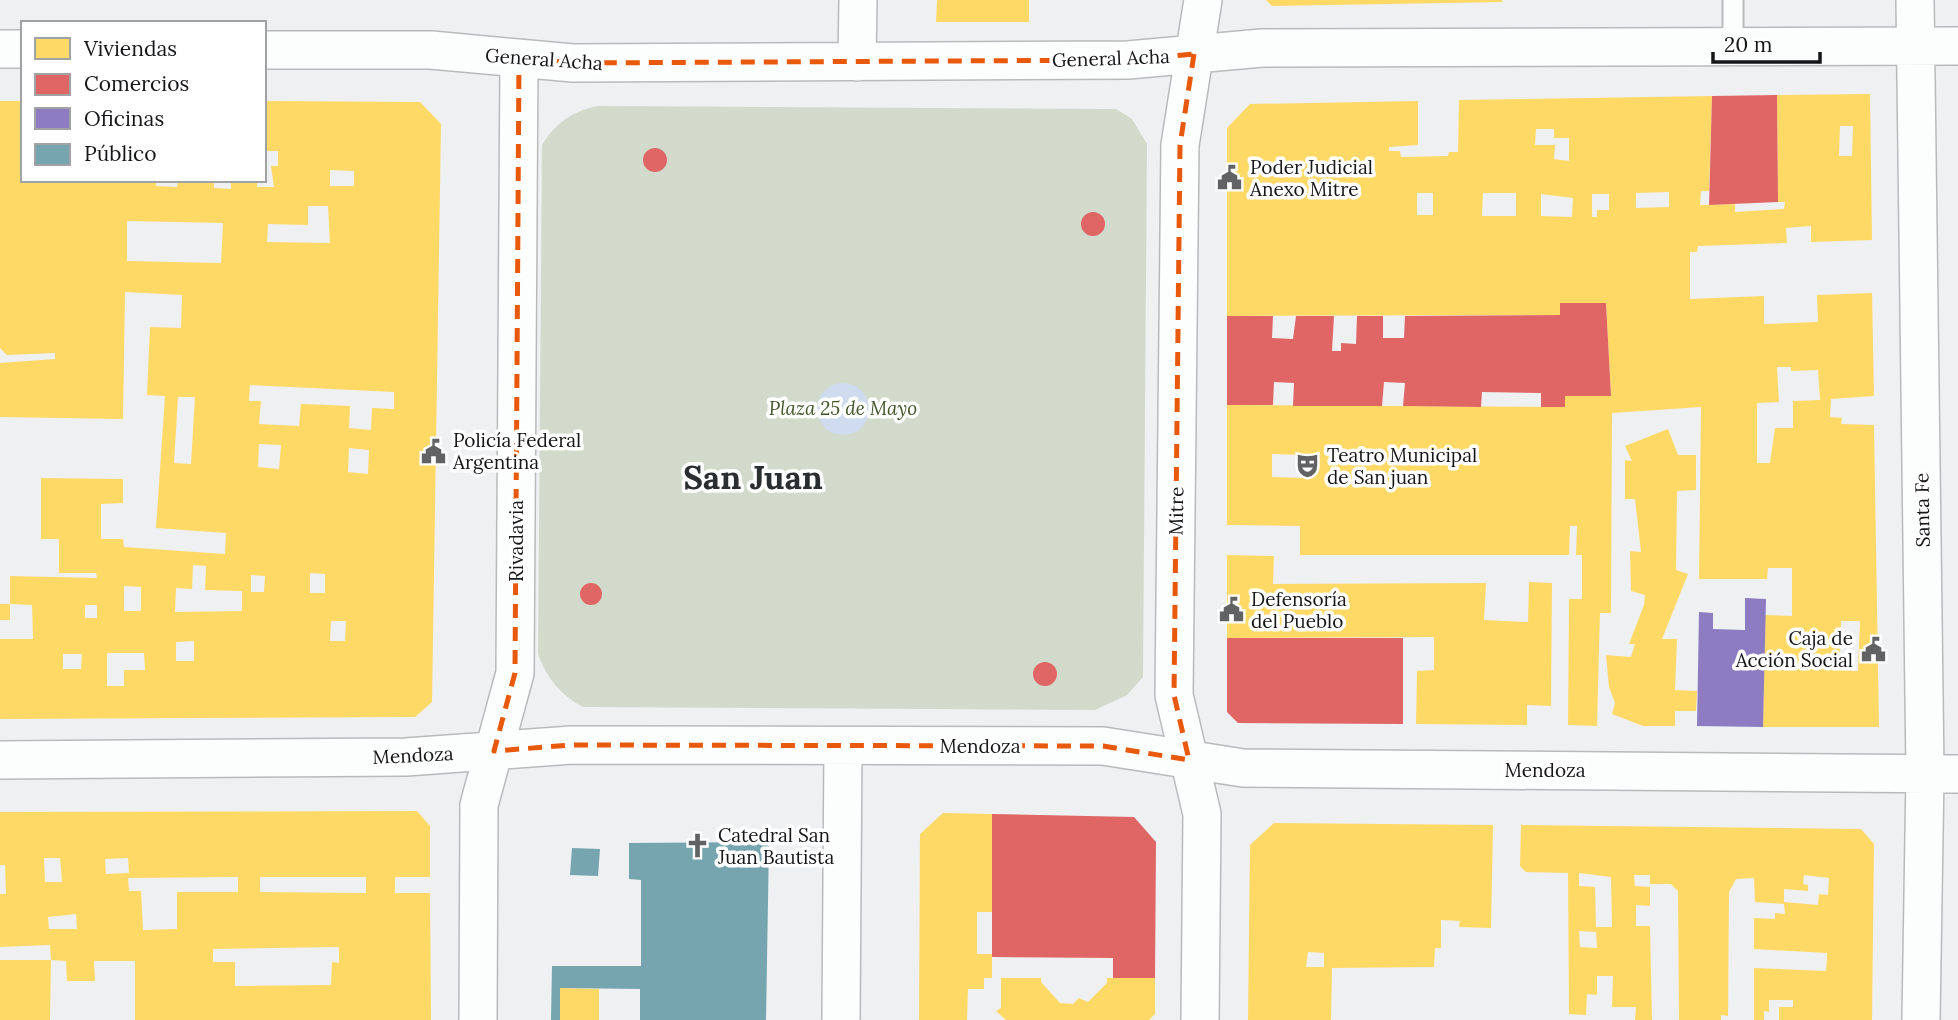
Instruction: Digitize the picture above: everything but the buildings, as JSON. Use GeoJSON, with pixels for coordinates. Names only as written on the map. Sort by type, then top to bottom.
{"type":"FeatureCollection","features":[{"type":"Feature","properties":{"kind":"street"},"geometry":{"type":"LineString","coordinates":[[857,62],[858,0]]}},
{"type":"Feature","properties":{"kind":"street","name":"Mitre"},"geometry":{"type":"LineString","coordinates":[[1200,1020],[1202,814],[1174,695],[1180,145],[1203,0]]}},
{"type":"Feature","properties":{"kind":"street","name":"Santa Fe"},"geometry":{"type":"LineString","coordinates":[[1915,0],[1941,774],[1921,1020]]}},
{"type":"Feature","properties":{"kind":"street","name":"General Acha"},"geometry":{"type":"LineString","coordinates":[[266,50],[431,50],[573,63],[1128,60],[1262,48],[1958,46]]}},
{"type":"Feature","properties":{"kind":"street"},"geometry":{"type":"LineString","coordinates":[[0,49],[21,49]]}},
{"type":"Feature","properties":{"kind":"street","name":"Rivadavia"},"geometry":{"type":"LineString","coordinates":[[478,1020],[479,806],[515,673],[519,58]]}},
{"type":"Feature","properties":{"kind":"street","name":"Mendoza"},"geometry":{"type":"LineString","coordinates":[[0,760],[406,757],[572,745],[1103,747],[1243,768],[1941,774]]}},
{"type":"Feature","properties":{"kind":"street"},"geometry":{"type":"LineString","coordinates":[[841,1020],[843,746]]}},
{"type":"Feature","properties":{"kind":"lane"},"geometry":{"type":"LineString","coordinates":[[1733,0],[1733,47]]}},
{"type":"Feature","properties":{"kind":"highlighted area"},"geometry":{"type":"Polygon","coordinates":[[[1194,54],[1180,145],[1174,695],[1189,760],[1103,746],[572,745],[494,751],[515,673],[519,58],[573,63],[1128,60],[1194,54]]]}},
{"type":"Feature","properties":{"kind":"green space","name":"Plaza 25 de Mayo"},"geometry":{"type":"Polygon","coordinates":[[[599,106],[1116,109],[1132,119],[1147,144],[1143,677],[1127,695],[1095,710],[583,707],[555,685],[538,654],[542,145],[566,119],[599,106]]]}},
{"type":"Feature","properties":{"kind":"water"},"geometry":{"type":"Polygon","coordinates":[[[843,383],[862,390],[869,409],[862,428],[843,435],[824,428],[817,409],[824,390],[843,383]]]}},
{"type":"Feature","properties":{"kind":"place","name":"Poder Judicial Anexo Mitre"},"geometry":{"type":"Point","coordinates":[1230,178]}},
{"type":"Feature","properties":{"kind":"place","name":"Policía Federal Argentina"},"geometry":{"type":"Point","coordinates":[433,451]}},
{"type":"Feature","properties":{"kind":"place","name":"Teatro Municipal de San juan"},"geometry":{"type":"Point","coordinates":[1307,466]}},
{"type":"Feature","properties":{"kind":"place","name":"Defensoría del Pueblo"},"geometry":{"type":"Point","coordinates":[1231,610]}},
{"type":"Feature","properties":{"kind":"place","name":"Caja de Acción Social"},"geometry":{"type":"Point","coordinates":[1873,649]}},
{"type":"Feature","properties":{"kind":"place","name":"Catedral San Juan Bautista"},"geometry":{"type":"Point","coordinates":[698,846]}},
{"type":"Feature","properties":{"kind":"district","name":"San Juan"},"geometry":{"type":"Point","coordinates":[753,477]}}]}
